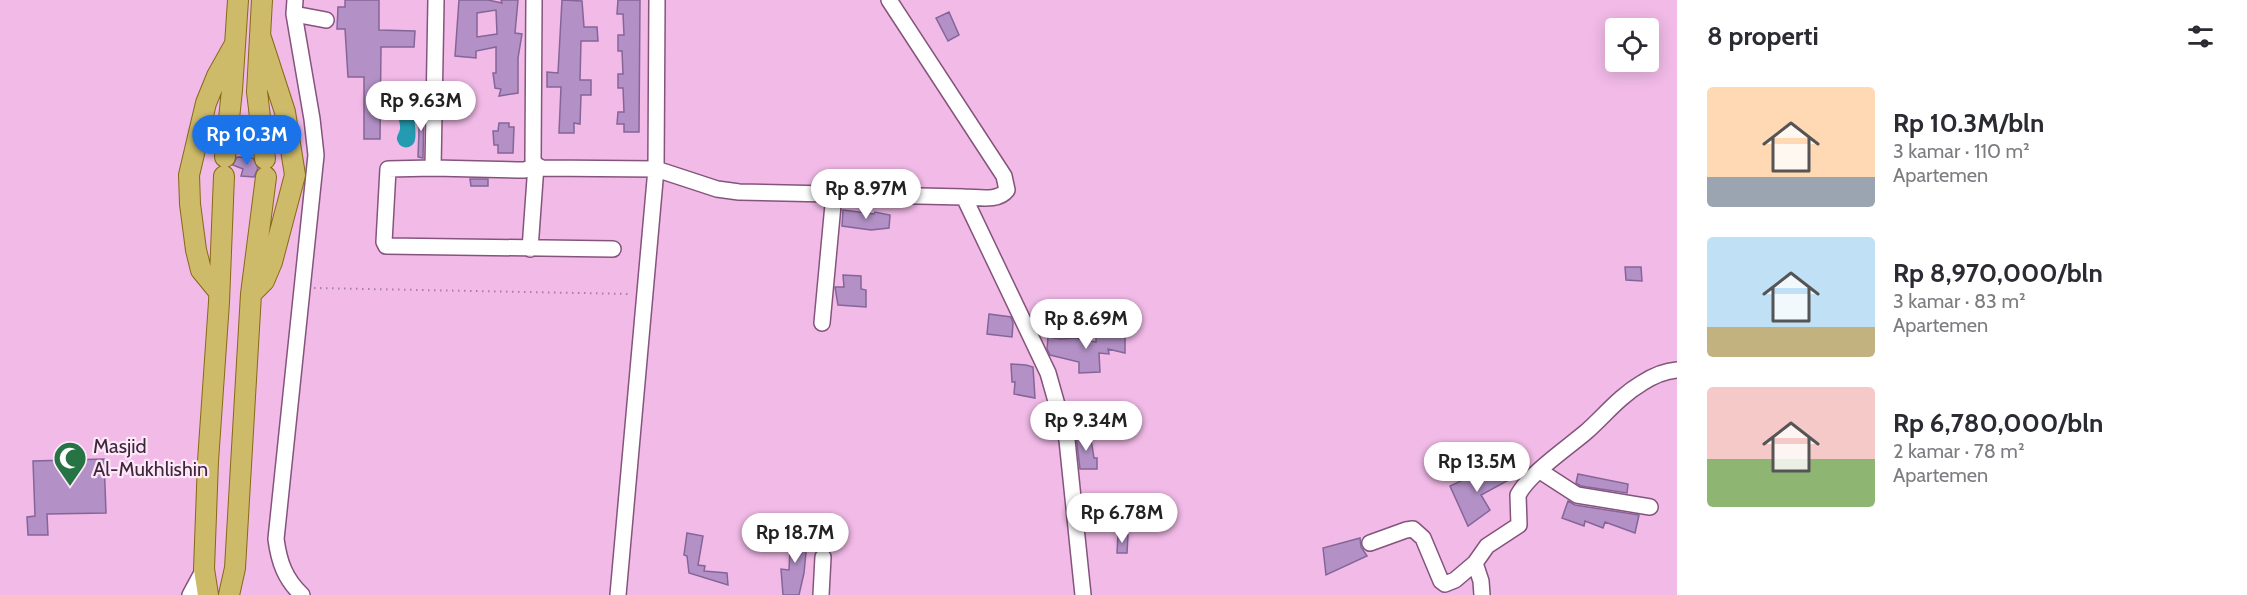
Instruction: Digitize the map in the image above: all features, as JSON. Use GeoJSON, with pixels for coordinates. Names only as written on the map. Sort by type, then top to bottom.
{"type":"FeatureCollection","features":[{"type":"Feature","properties":{"kind":"main road"},"geometry":{"type":"LineString","coordinates":[[208,595],[204,568],[211,416],[224,166],[238,0]]}},
{"type":"Feature","properties":{"kind":"main road"},"geometry":{"type":"LineString","coordinates":[[229,595],[235,568],[251,294],[265,168],[257,92],[262,0]]}},
{"type":"Feature","properties":{"kind":"main road"},"geometry":{"type":"LineString","coordinates":[[251,294],[268,274],[296,175],[285,112],[260,35]]}},
{"type":"Feature","properties":{"kind":"main road"},"geometry":{"type":"LineString","coordinates":[[219,292],[201,270],[190,204],[189,175],[206,103],[235,44]]}},
{"type":"Feature","properties":{"kind":"main road"},"geometry":{"type":"LineString","coordinates":[[211,416],[243,418]]}},
{"type":"Feature","properties":{"kind":"street"},"geometry":{"type":"LineString","coordinates":[[433,168],[436,0]]}},
{"type":"Feature","properties":{"kind":"street"},"geometry":{"type":"LineString","coordinates":[[534,0],[533,160],[542,168],[656,169],[717,189],[739,192],[964,197],[1004,195],[1007,190],[1004,176],[889,0]]}},
{"type":"Feature","properties":{"kind":"street"},"geometry":{"type":"LineString","coordinates":[[618,595],[656,169],[657,0]]}},
{"type":"Feature","properties":{"kind":"street"},"geometry":{"type":"LineString","coordinates":[[295,7],[326,20]]}},
{"type":"Feature","properties":{"kind":"street"},"geometry":{"type":"LineString","coordinates":[[295,7],[316,155],[276,539],[278,557],[284,573],[292,586],[302,595]]}},
{"type":"Feature","properties":{"kind":"street"},"geometry":{"type":"LineString","coordinates":[[536,165],[525,170],[388,169],[384,242],[386,246],[613,249]]}},
{"type":"Feature","properties":{"kind":"street"},"geometry":{"type":"LineString","coordinates":[[530,249],[536,165]]}},
{"type":"Feature","properties":{"kind":"street"},"geometry":{"type":"LineString","coordinates":[[822,323],[834,194]]}},
{"type":"Feature","properties":{"kind":"street"},"geometry":{"type":"LineString","coordinates":[[964,197],[1048,373],[1067,440],[1083,595]]}},
{"type":"Feature","properties":{"kind":"street"},"geometry":{"type":"LineString","coordinates":[[1370,543],[1406,530],[1418,532],[1423,538],[1437,576],[1445,584],[1455,580],[1475,563],[1487,546],[1518,525],[1518,495],[1540,471],[1623,396],[1666,371],[1677,370]]}},
{"type":"Feature","properties":{"kind":"street"},"geometry":{"type":"LineString","coordinates":[[1540,471],[1577,495],[1650,507]]}},
{"type":"Feature","properties":{"kind":"street"},"geometry":{"type":"LineString","coordinates":[[821,595],[823,557]]}},
{"type":"Feature","properties":{"kind":"street"},"geometry":{"type":"LineString","coordinates":[[1475,563],[1482,595]]}},
{"type":"Feature","properties":{"kind":"street"},"geometry":{"type":"LineString","coordinates":[[190,595],[204,568]]}},
{"type":"Feature","properties":{"kind":"street"},"geometry":{"type":"LineString","coordinates":[[235,568],[240,595]]}},
{"type":"Feature","properties":{"kind":"path"},"geometry":{"type":"LineString","coordinates":[[302,288],[645,295]]}},
{"type":"Feature","properties":{"kind":"water"},"geometry":{"type":"Polygon","coordinates":[[[402,103],[412,104],[414,107],[415,140],[407,147],[400,145],[397,139],[400,126],[397,106],[402,103]]]}},
{"type":"Feature","properties":{"kind":"building"},"geometry":{"type":"Polygon","coordinates":[[[345,0],[379,0],[379,30],[415,31],[414,47],[381,47],[380,139],[364,139],[364,77],[348,77],[345,29],[337,29],[338,7],[345,7],[345,0]]]}},
{"type":"Feature","properties":{"kind":"building"},"geometry":{"type":"Polygon","coordinates":[[[459,0],[488,0],[502,3],[501,0],[518,0],[515,33],[522,34],[518,58],[518,93],[499,96],[501,89],[495,88],[493,73],[496,73],[496,47],[476,51],[476,58],[455,56],[459,0]],[[496,10],[477,13],[477,37],[497,34],[496,10]]]}},
{"type":"Feature","properties":{"kind":"building"},"geometry":{"type":"Polygon","coordinates":[[[562,0],[582,1],[584,27],[597,27],[598,41],[581,41],[580,80],[591,80],[591,95],[581,95],[580,124],[574,123],[574,133],[559,133],[561,87],[547,87],[547,72],[558,73],[562,0]]]}},
{"type":"Feature","properties":{"kind":"building"},"geometry":{"type":"Polygon","coordinates":[[[618,0],[640,0],[639,132],[624,132],[624,124],[617,124],[618,112],[624,112],[623,88],[618,88],[618,74],[623,74],[622,51],[618,51],[618,35],[624,35],[623,14],[617,14],[618,0]]]}},
{"type":"Feature","properties":{"kind":"building"},"geometry":{"type":"Polygon","coordinates":[[[949,12],[959,35],[948,41],[936,18],[949,12]]]}},
{"type":"Feature","properties":{"kind":"building"},"geometry":{"type":"Polygon","coordinates":[[[420,104],[424,104],[423,158],[418,157],[420,104]]]}},
{"type":"Feature","properties":{"kind":"building"},"geometry":{"type":"Polygon","coordinates":[[[499,123],[509,123],[509,127],[514,127],[513,153],[498,153],[498,145],[494,145],[493,131],[498,131],[499,123]]]}},
{"type":"Feature","properties":{"kind":"building"},"geometry":{"type":"Polygon","coordinates":[[[237,157],[253,158],[258,168],[254,177],[241,176],[243,169],[233,165],[237,157]]]}},
{"type":"Feature","properties":{"kind":"building"},"geometry":{"type":"Polygon","coordinates":[[[470,179],[488,179],[488,186],[471,186],[470,179]]]}},
{"type":"Feature","properties":{"kind":"building"},"geometry":{"type":"Polygon","coordinates":[[[843,210],[890,215],[889,228],[871,230],[842,226],[843,210]]]}},
{"type":"Feature","properties":{"kind":"building"},"geometry":{"type":"Polygon","coordinates":[[[1625,267],[1641,267],[1642,281],[1626,280],[1625,267]]]}},
{"type":"Feature","properties":{"kind":"building"},"geometry":{"type":"Polygon","coordinates":[[[843,275],[861,276],[861,289],[866,290],[866,307],[838,305],[835,287],[844,287],[843,275]]]}},
{"type":"Feature","properties":{"kind":"building"},"geometry":{"type":"Polygon","coordinates":[[[1092,301],[1104,303],[1103,322],[1090,317],[1092,301]]]}},
{"type":"Feature","properties":{"kind":"building"},"geometry":{"type":"Polygon","coordinates":[[[989,314],[1011,317],[1012,337],[987,334],[989,314]]]}},
{"type":"Feature","properties":{"kind":"building"},"geometry":{"type":"Polygon","coordinates":[[[1115,333],[1125,334],[1125,353],[1108,349],[1109,354],[1099,353],[1100,372],[1079,373],[1079,362],[1050,355],[1047,349],[1048,337],[1075,338],[1096,342],[1096,337],[1115,333]]]}},
{"type":"Feature","properties":{"kind":"building"},"geometry":{"type":"Polygon","coordinates":[[[1011,364],[1033,367],[1035,398],[1014,394],[1015,382],[1012,382],[1011,364]]]}},
{"type":"Feature","properties":{"kind":"building"},"geometry":{"type":"Polygon","coordinates":[[[1090,433],[1094,458],[1097,458],[1097,469],[1080,469],[1076,435],[1090,433]]]}},
{"type":"Feature","properties":{"kind":"building","name":"Masjid Al-Mukhlishin"},"geometry":{"type":"Polygon","coordinates":[[[104,459],[106,513],[47,514],[48,535],[28,535],[27,517],[35,516],[33,461],[104,459]]]}},
{"type":"Feature","properties":{"kind":"building"},"geometry":{"type":"Polygon","coordinates":[[[1498,465],[1507,481],[1481,495],[1490,510],[1468,526],[1450,486],[1471,476],[1473,479],[1498,465]]]}},
{"type":"Feature","properties":{"kind":"building"},"geometry":{"type":"Polygon","coordinates":[[[1578,474],[1628,484],[1627,493],[1581,486],[1576,483],[1578,474]]]}},
{"type":"Feature","properties":{"kind":"building"},"geometry":{"type":"Polygon","coordinates":[[[1568,501],[1575,505],[1639,515],[1635,533],[1605,522],[1603,528],[1585,521],[1584,526],[1562,518],[1568,501]]]}},
{"type":"Feature","properties":{"kind":"building"},"geometry":{"type":"Polygon","coordinates":[[[791,531],[808,532],[804,573],[799,595],[783,595],[781,569],[789,570],[791,531]]]}},
{"type":"Feature","properties":{"kind":"building"},"geometry":{"type":"Polygon","coordinates":[[[687,533],[703,536],[698,565],[705,566],[704,571],[727,573],[728,585],[689,573],[687,556],[684,555],[687,533]]]}},
{"type":"Feature","properties":{"kind":"building"},"geometry":{"type":"Polygon","coordinates":[[[1118,534],[1128,535],[1127,553],[1117,553],[1118,534]]]}},
{"type":"Feature","properties":{"kind":"building"},"geometry":{"type":"Polygon","coordinates":[[[1360,538],[1361,547],[1367,556],[1326,575],[1323,548],[1360,538]]]}},
{"type":"Feature","properties":{"kind":"place","name":"Masjid Al-Mukhlishin"},"geometry":{"type":"Point","coordinates":[70,487]}}]}
